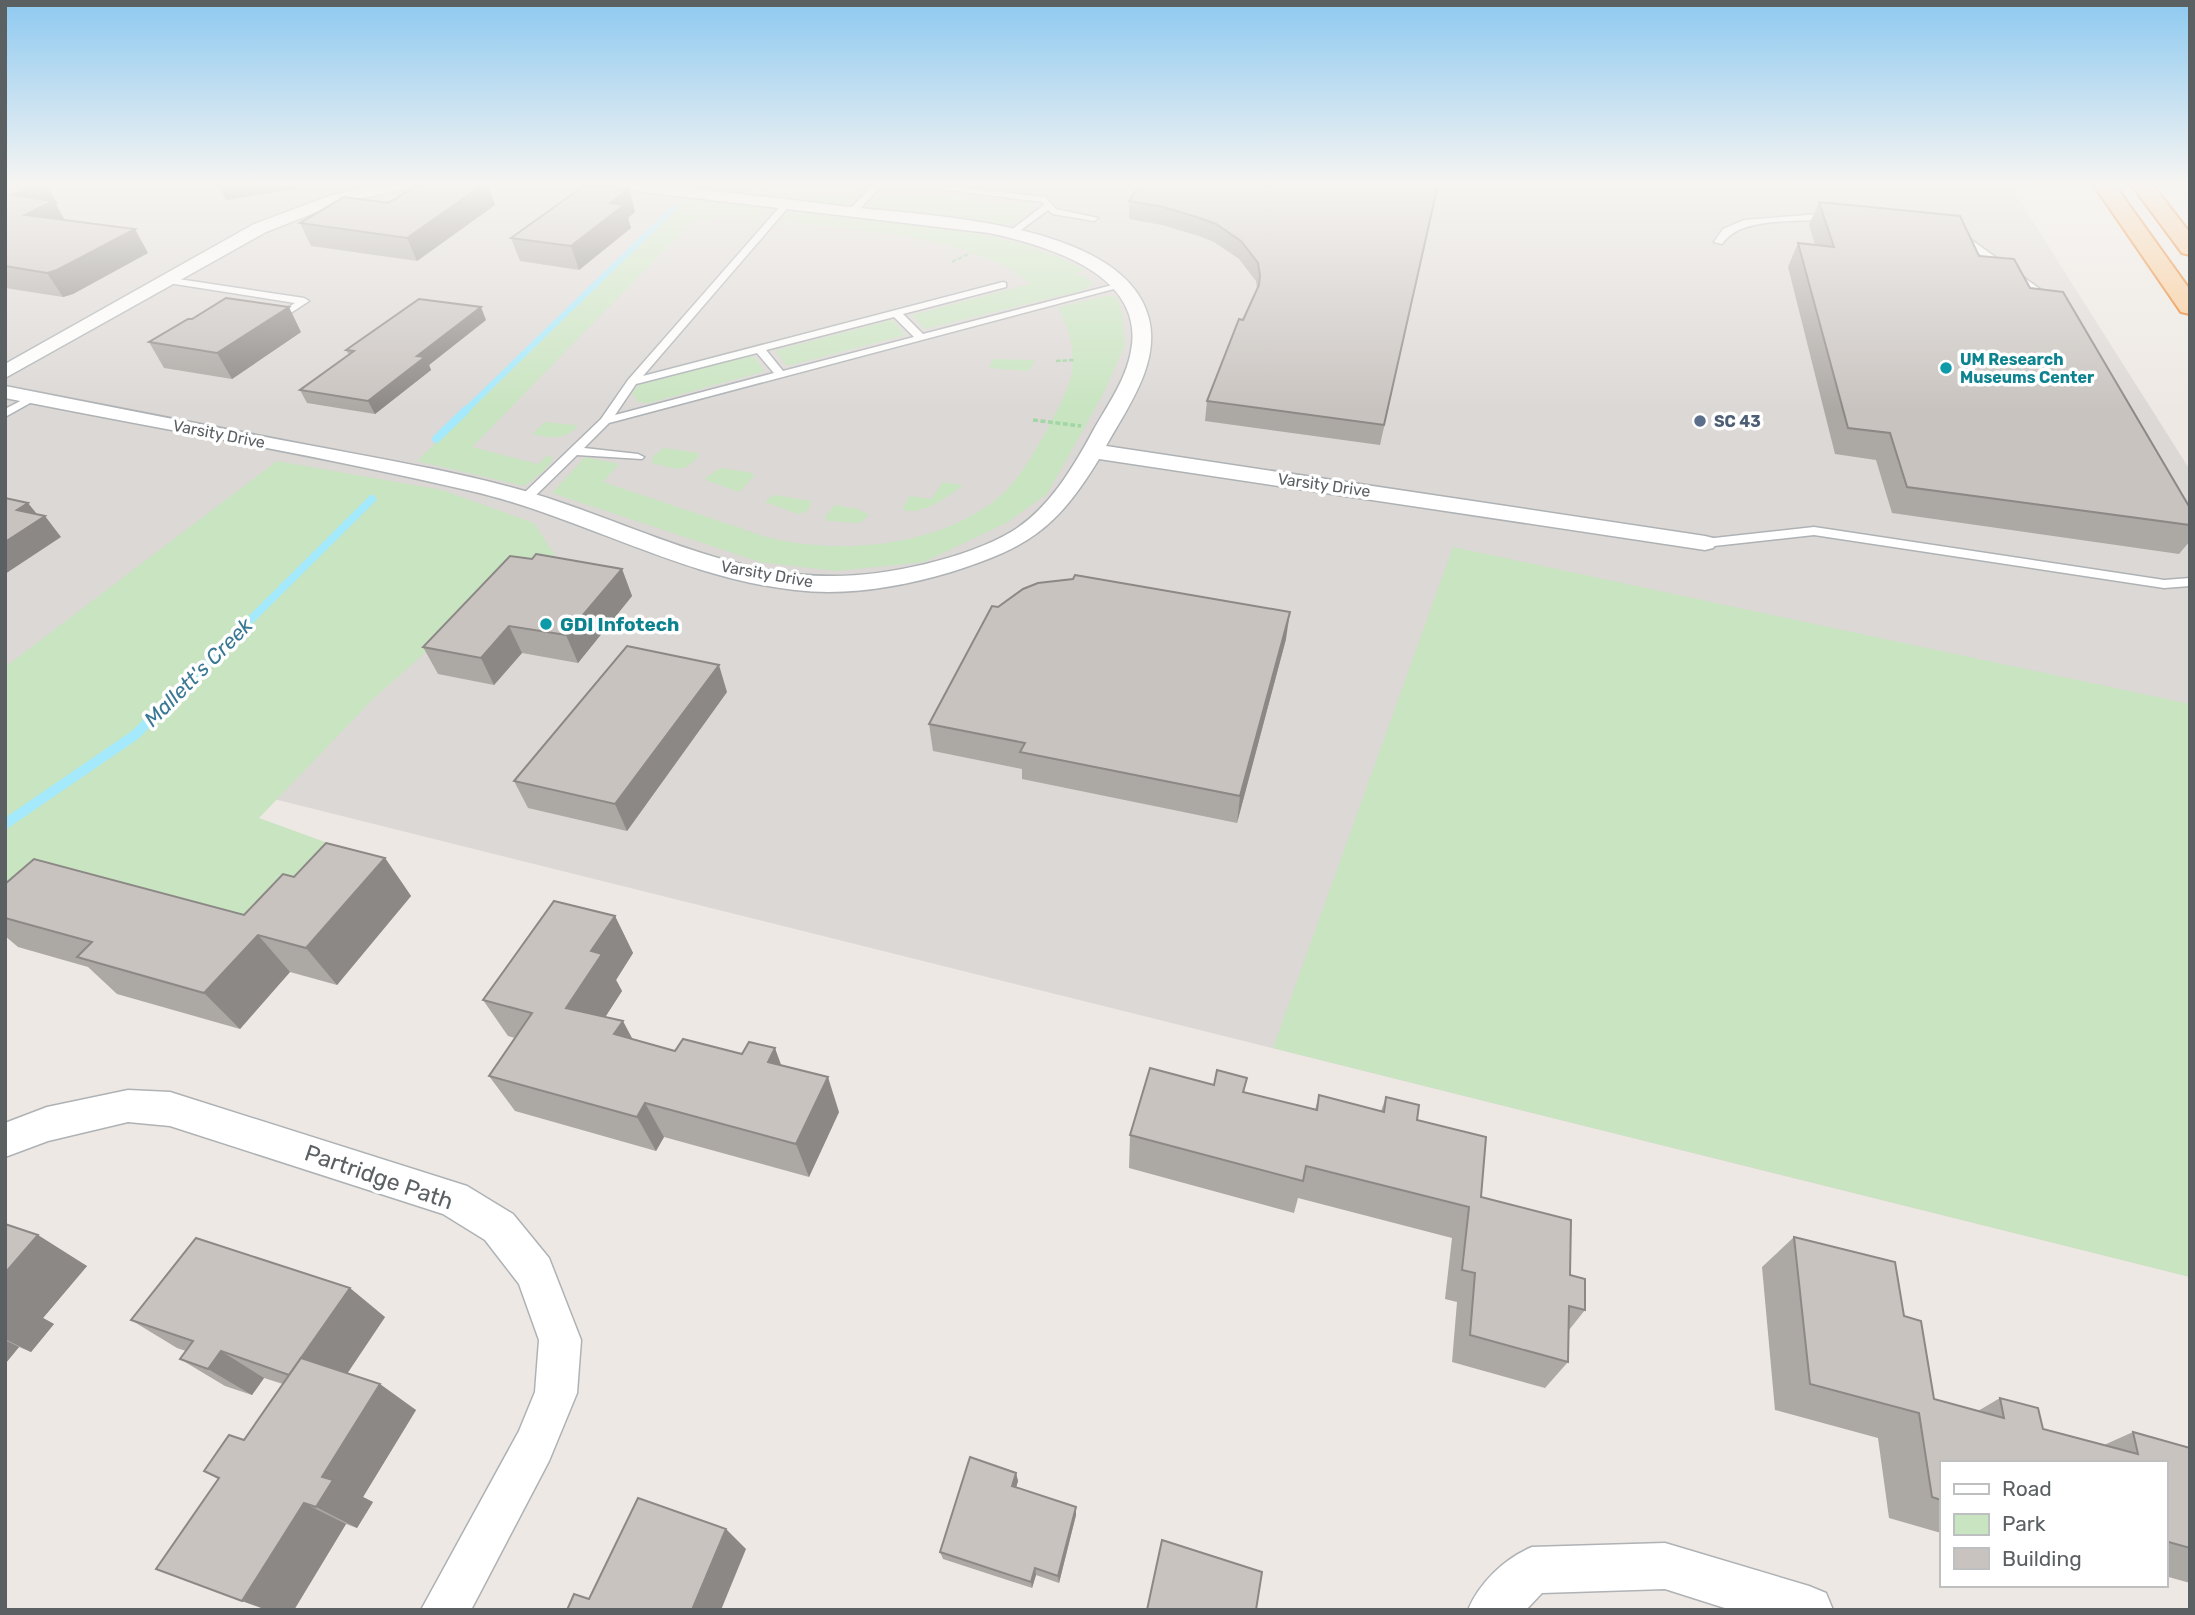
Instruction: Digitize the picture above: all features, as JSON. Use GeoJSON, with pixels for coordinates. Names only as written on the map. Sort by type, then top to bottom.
{"type":"FeatureCollection","features":[{"type":"Feature","properties":{"kind":"highway"},"geometry":{"type":"LineString","coordinates":[[2156,259],[2190,307]]}},
{"type":"Feature","properties":{"kind":"street"},"geometry":{"type":"LineString","coordinates":[[5,372],[202,259]]}},
{"type":"Feature","properties":{"kind":"street"},"geometry":{"type":"LineString","coordinates":[[1084,259],[1101,269],[1135,302],[1141,324],[1142,346],[1136,367],[1093,451]]}},
{"type":"Feature","properties":{"kind":"street","name":"Varsity Drive"},"geometry":{"type":"LineString","coordinates":[[5,392],[409,471],[526,498],[724,568],[790,582],[830,584],[887,580],[962,562],[1019,537],[1064,498],[1093,451],[1705,543]]}},
{"type":"Feature","properties":{"kind":"street","name":"Partridge Path"},"geometry":{"type":"LineString","coordinates":[[5,1140],[47,1124],[128,1107],[170,1109],[453,1199],[499,1227],[535,1272],[560,1340],[556,1394],[534,1446],[445,1610]]}},
{"type":"Feature","properties":{"kind":"street"},"geometry":{"type":"LineString","coordinates":[[1492,1610],[1532,1570],[1607,1566],[1665,1566],[1809,1610]]}},
{"type":"Feature","properties":{"kind":"lane"},"geometry":{"type":"LineString","coordinates":[[526,498],[605,421],[632,382],[739,259]]}},
{"type":"Feature","properties":{"kind":"lane"},"geometry":{"type":"LineString","coordinates":[[1994,259],[2059,307]]}},
{"type":"Feature","properties":{"kind":"lane"},"geometry":{"type":"LineString","coordinates":[[165,280],[304,302],[277,319]]}},
{"type":"Feature","properties":{"kind":"lane"},"geometry":{"type":"LineString","coordinates":[[632,382],[1003,285]]}},
{"type":"Feature","properties":{"kind":"lane"},"geometry":{"type":"LineString","coordinates":[[605,421],[1120,286]]}},
{"type":"Feature","properties":{"kind":"lane"},"geometry":{"type":"LineString","coordinates":[[896,313],[921,338]]}},
{"type":"Feature","properties":{"kind":"lane"},"geometry":{"type":"LineString","coordinates":[[759,349],[781,375]]}},
{"type":"Feature","properties":{"kind":"lane"},"geometry":{"type":"LineString","coordinates":[[5,414],[34,398]]}},
{"type":"Feature","properties":{"kind":"lane"},"geometry":{"type":"LineString","coordinates":[[575,451],[638,457]]}},
{"type":"Feature","properties":{"kind":"lane"},"geometry":{"type":"LineString","coordinates":[[1705,543],[1814,531],[2164,584],[2190,582]]}},
{"type":"Feature","properties":{"kind":"path"},"geometry":{"type":"LineString","coordinates":[[952,262],[957,259]]}},
{"type":"Feature","properties":{"kind":"path"},"geometry":{"type":"LineString","coordinates":[[1056,361],[1074,360]]}},
{"type":"Feature","properties":{"kind":"path"},"geometry":{"type":"LineString","coordinates":[[1033,420],[1085,427]]}},
{"type":"Feature","properties":{"kind":"shaded area"},"geometry":{"type":"Polygon","coordinates":[[[5,259],[2057,259],[2190,470],[2190,1277],[5,732],[5,259]]]}},
{"type":"Feature","properties":{"kind":"green space"},"geometry":{"type":"Polygon","coordinates":[[[622,259],[656,259],[472,447],[538,464],[548,455],[553,458],[536,477],[524,486],[417,461],[622,259]]]}},
{"type":"Feature","properties":{"kind":"green space"},"geometry":{"type":"Polygon","coordinates":[[[987,259],[1062,259],[1085,270],[1073,274],[1084,276],[1093,283],[1083,290],[924,329],[912,315],[1030,284],[987,259]]]}},
{"type":"Feature","properties":{"kind":"green space"},"geometry":{"type":"Polygon","coordinates":[[[1107,296],[1117,297],[1122,313],[1125,345],[1104,392],[1047,494],[1006,523],[924,562],[836,571],[760,562],[552,493],[585,457],[619,464],[603,482],[779,540],[833,546],[862,545],[918,537],[945,528],[970,517],[1009,488],[1028,462],[1054,417],[1068,387],[1073,358],[1066,326],[1058,307],[1107,296]]]}},
{"type":"Feature","properties":{"kind":"green space"},"geometry":{"type":"Polygon","coordinates":[[[892,320],[905,334],[791,365],[786,365],[776,352],[777,350],[892,320]]]}},
{"type":"Feature","properties":{"kind":"green space"},"geometry":{"type":"Polygon","coordinates":[[[748,356],[754,357],[764,370],[762,372],[649,403],[638,402],[632,393],[639,385],[748,356]]]}},
{"type":"Feature","properties":{"kind":"green space"},"geometry":{"type":"Polygon","coordinates":[[[993,359],[1035,360],[1029,371],[989,368],[993,359]]]}},
{"type":"Feature","properties":{"kind":"green space"},"geometry":{"type":"Polygon","coordinates":[[[545,422],[577,427],[561,436],[532,434],[545,422]]]}},
{"type":"Feature","properties":{"kind":"green space"},"geometry":{"type":"Polygon","coordinates":[[[664,448],[698,453],[699,456],[683,468],[652,463],[653,456],[664,448]]]}},
{"type":"Feature","properties":{"kind":"green space"},"geometry":{"type":"Polygon","coordinates":[[[277,461],[442,490],[534,523],[558,560],[507,580],[373,699],[259,818],[347,850],[277,932],[5,919],[5,667],[277,461]]]}},
{"type":"Feature","properties":{"kind":"green space"},"geometry":{"type":"Polygon","coordinates":[[[721,468],[753,473],[754,476],[739,492],[706,480],[705,478],[721,468]]]}},
{"type":"Feature","properties":{"kind":"green space"},"geometry":{"type":"Polygon","coordinates":[[[943,482],[963,485],[926,508],[917,511],[902,509],[910,496],[931,499],[943,482]]]}},
{"type":"Feature","properties":{"kind":"green space"},"geometry":{"type":"Polygon","coordinates":[[[773,495],[811,501],[811,505],[807,511],[798,514],[765,502],[773,495]]]}},
{"type":"Feature","properties":{"kind":"green space"},"geometry":{"type":"Polygon","coordinates":[[[835,505],[858,509],[869,515],[860,523],[827,521],[825,517],[835,505]]]}},
{"type":"Feature","properties":{"kind":"green space"},"geometry":{"type":"Polygon","coordinates":[[[1453,547],[2190,704],[2190,1277],[1273,1048],[1453,547]]]}},
{"type":"Feature","properties":{"kind":"building"},"geometry":{"type":"Polygon","coordinates":[[[5,259],[77,259],[47,273],[5,266],[5,259]]]}},
{"type":"Feature","properties":{"kind":"building"},"geometry":{"type":"Polygon","coordinates":[[[1255,259],[1421,259],[1384,425],[1207,401],[1239,319],[1243,320],[1259,285],[1258,263],[1255,259]]]}},
{"type":"Feature","properties":{"kind":"building","name":"UM Research Museums Center"},"geometry":{"type":"Polygon","coordinates":[[[1802,259],[2014,259],[2030,288],[2063,292],[2190,508],[2190,525],[1907,487],[1890,433],[1848,428],[1802,259]]]}},
{"type":"Feature","properties":{"kind":"building"},"geometry":{"type":"Polygon","coordinates":[[[226,298],[289,307],[217,353],[149,342],[192,319],[226,298]]]}},
{"type":"Feature","properties":{"kind":"building"},"geometry":{"type":"Polygon","coordinates":[[[419,299],[481,307],[417,356],[425,357],[368,401],[300,390],[354,351],[346,350],[419,299]]]}},
{"type":"Feature","properties":{"kind":"building"},"geometry":{"type":"Polygon","coordinates":[[[5,498],[28,503],[17,510],[45,516],[5,542],[5,498]]]}},
{"type":"Feature","properties":{"kind":"building"},"geometry":{"type":"Polygon","coordinates":[[[536,554],[622,569],[566,635],[509,626],[481,658],[423,647],[510,556],[532,559],[536,554]]]}},
{"type":"Feature","properties":{"kind":"building"},"geometry":{"type":"Polygon","coordinates":[[[1075,575],[1290,612],[1240,796],[1020,752],[1025,743],[929,724],[992,606],[998,607],[1023,589],[1038,583],[1073,579],[1075,575]]]}},
{"type":"Feature","properties":{"kind":"building"},"geometry":{"type":"Polygon","coordinates":[[[627,646],[719,665],[615,804],[514,781],[627,646]]]}},
{"type":"Feature","properties":{"kind":"building"},"geometry":{"type":"Polygon","coordinates":[[[326,843],[385,858],[306,948],[258,935],[204,993],[77,957],[92,942],[5,918],[5,884],[34,859],[244,915],[283,874],[294,877],[326,843]]]}},
{"type":"Feature","properties":{"kind":"building"},"geometry":{"type":"Polygon","coordinates":[[[554,901],[615,916],[591,951],[602,954],[566,1008],[623,1021],[614,1034],[675,1051],[683,1039],[742,1054],[749,1042],[775,1048],[768,1062],[828,1077],[796,1144],[645,1103],[637,1117],[489,1076],[532,1013],[483,1000],[554,901]]]}},
{"type":"Feature","properties":{"kind":"building"},"geometry":{"type":"Polygon","coordinates":[[[1150,1068],[1214,1085],[1217,1070],[1247,1078],[1243,1092],[1317,1110],[1319,1095],[1384,1112],[1386,1097],[1419,1105],[1417,1120],[1486,1137],[1481,1197],[1571,1220],[1570,1275],[1585,1279],[1585,1310],[1569,1306],[1568,1362],[1470,1335],[1475,1273],[1462,1270],[1469,1207],[1306,1166],[1303,1181],[1130,1135],[1150,1068]]]}},
{"type":"Feature","properties":{"kind":"building"},"geometry":{"type":"Polygon","coordinates":[[[5,1224],[38,1235],[5,1273],[5,1224]]]}},
{"type":"Feature","properties":{"kind":"building"},"geometry":{"type":"Polygon","coordinates":[[[1794,1237],[1895,1262],[1904,1316],[1921,1321],[1934,1399],[2004,1418],[2000,1398],[2038,1408],[2043,1429],[2138,1454],[2133,1432],[2190,1448],[2190,1548],[2167,1542],[2167,1461],[1940,1461],[1940,1500],[1932,1497],[1919,1413],[1810,1384],[1794,1237]]]}},
{"type":"Feature","properties":{"kind":"building"},"geometry":{"type":"Polygon","coordinates":[[[196,1238],[350,1288],[289,1375],[221,1351],[208,1369],[180,1359],[193,1341],[131,1320],[196,1238]]]}},
{"type":"Feature","properties":{"kind":"building"},"geometry":{"type":"Polygon","coordinates":[[[301,1358],[380,1384],[322,1477],[333,1480],[316,1507],[304,1503],[242,1601],[156,1569],[219,1478],[204,1471],[229,1435],[244,1440],[301,1358]]]}},
{"type":"Feature","properties":{"kind":"building"},"geometry":{"type":"Polygon","coordinates":[[[970,1457],[1016,1473],[1012,1486],[1076,1507],[1058,1576],[1035,1568],[1031,1582],[940,1552],[970,1457]]]}},
{"type":"Feature","properties":{"kind":"building"},"geometry":{"type":"Polygon","coordinates":[[[638,1498],[726,1529],[692,1610],[567,1610],[574,1594],[589,1599],[638,1498]]]}},
{"type":"Feature","properties":{"kind":"building"},"geometry":{"type":"Polygon","coordinates":[[[1162,1540],[1262,1572],[1256,1610],[1147,1610],[1162,1540]]]}},
{"type":"Feature","properties":{"kind":"waterway","name":"Mallett's Creek"},"geometry":{"type":"LineString","coordinates":[[464,412],[621,259]]}},
{"type":"Feature","properties":{"kind":"waterway","name":"Mallett's Creek"},"geometry":{"type":"LineString","coordinates":[[436,439],[466,410]]}},
{"type":"Feature","properties":{"kind":"waterway","name":"Mallett's Creek"},"geometry":{"type":"LineString","coordinates":[[160,710],[372,499]]}},
{"type":"Feature","properties":{"kind":"waterway","name":"Mallett's Creek"},"geometry":{"type":"LineString","coordinates":[[5,824],[135,735],[160,710]]}},
{"type":"Feature","properties":{"kind":"place","name":"UM Research Museums Center"},"geometry":{"type":"Point","coordinates":[1946,368]}},
{"type":"Feature","properties":{"kind":"place","name":"SC 43"},"geometry":{"type":"Point","coordinates":[1700,421]}},
{"type":"Feature","properties":{"kind":"place","name":"GDI Infotech"},"geometry":{"type":"Point","coordinates":[546,624]}}]}
